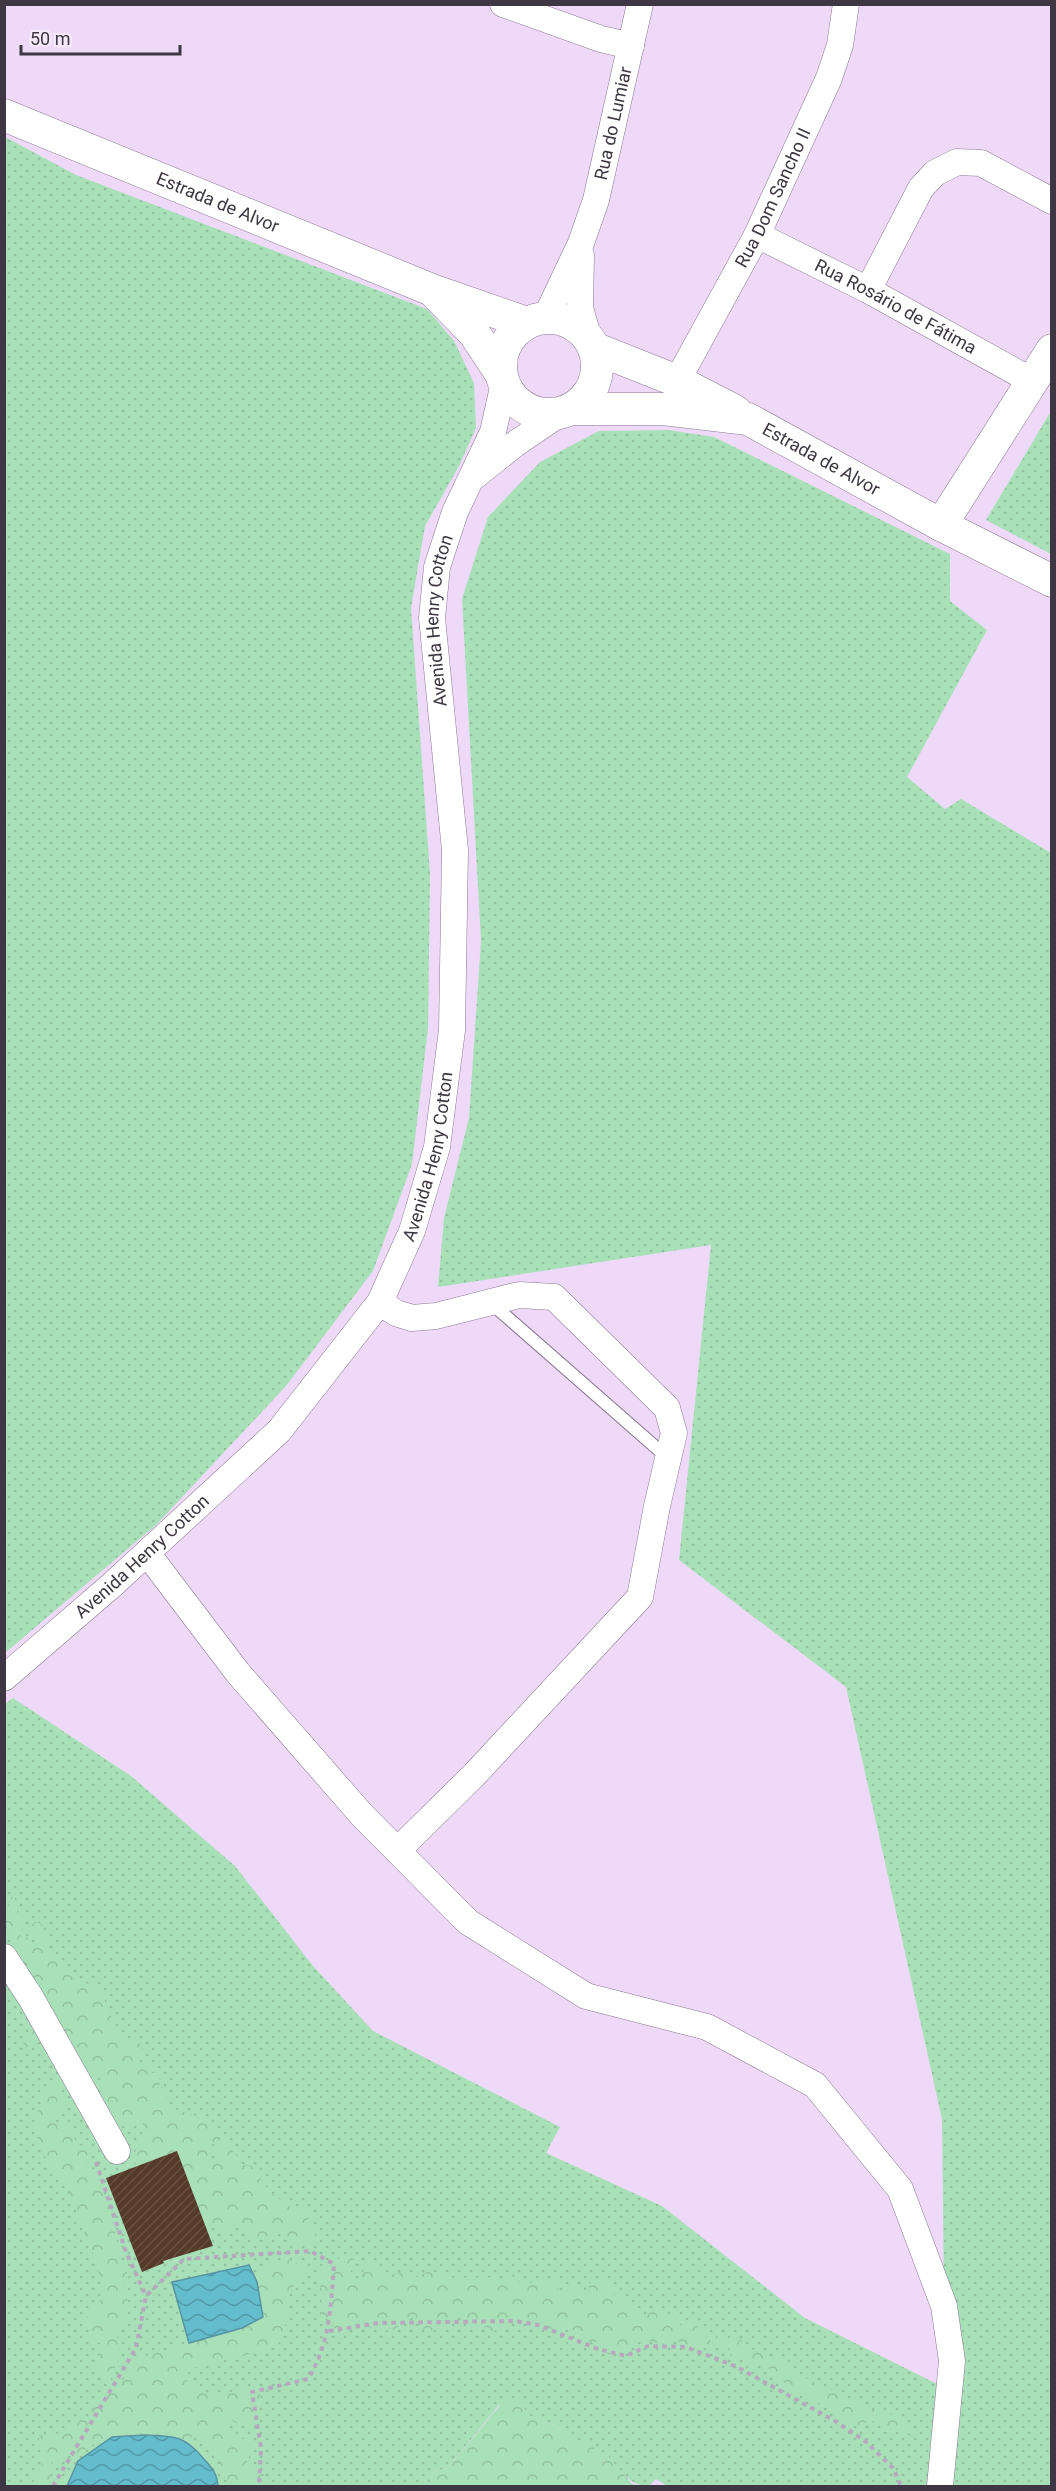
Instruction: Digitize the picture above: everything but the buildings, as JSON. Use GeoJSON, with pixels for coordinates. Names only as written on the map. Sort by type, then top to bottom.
{"type":"FeatureCollection","features":[{"type":"Feature","properties":{"kind":"street"},"geometry":{"type":"LineString","coordinates":[[503,4],[590,36],[631,46]]}},
{"type":"Feature","properties":{"kind":"street","name":"Rua do Lumiar"},"geometry":{"type":"LineString","coordinates":[[581,243],[596,200],[640,4]]}},
{"type":"Feature","properties":{"kind":"street","name":"Rua Dom Sancho II"},"geometry":{"type":"LineString","coordinates":[[677,381],[757,235],[829,78],[840,45],[846,4]]}},
{"type":"Feature","properties":{"kind":"street","name":"Estrada de Alvor"},"geometry":{"type":"LineString","coordinates":[[4,115],[432,290],[536,320],[566,320],[591,344],[715,399],[941,525],[1052,581]]}},
{"type":"Feature","properties":{"kind":"street"},"geometry":{"type":"LineString","coordinates":[[868,290],[921,188],[935,172],[957,162],[981,163],[1052,201]]}},
{"type":"Feature","properties":{"kind":"street","name":"Rua Rosário de Fátima"},"geometry":{"type":"LineString","coordinates":[[757,235],[868,290],[1032,381]]}},
{"type":"Feature","properties":{"kind":"street"},"geometry":{"type":"LineString","coordinates":[[502,378],[502,354],[511,335],[536,320],[581,243]]}},
{"type":"Feature","properties":{"kind":"street"},"geometry":{"type":"LineString","coordinates":[[472,478],[515,444],[587,396],[596,378],[597,358],[580,308],[581,243]]}},
{"type":"Feature","properties":{"kind":"street","name":"Estrada de Alvor"},"geometry":{"type":"LineString","coordinates":[[432,290],[474,333],[515,400],[532,411],[552,414],[566,411],[663,409],[748,419]]}},
{"type":"Feature","properties":{"kind":"street"},"geometry":{"type":"LineString","coordinates":[[941,525],[1052,350]]}},
{"type":"Feature","properties":{"kind":"street","name":"Avenida Henry Cotton"},"geometry":{"type":"LineString","coordinates":[[4,1678],[147,1553],[279,1431],[380,1302],[412,1231],[437,1147],[452,1030],[455,850],[432,618],[437,567],[455,512],[493,432],[502,378]]}},
{"type":"Feature","properties":{"kind":"street"},"geometry":{"type":"LineString","coordinates":[[380,1302],[396,1313],[412,1318],[436,1316],[519,1295],[554,1297],[667,1408],[674,1433],[640,1597],[474,1775],[398,1850]]}},
{"type":"Feature","properties":{"kind":"street"},"geometry":{"type":"LineString","coordinates":[[147,1553],[238,1673],[361,1814],[468,1922],[586,1996],[707,2027],[815,2085],[900,2189],[944,2306],[952,2361],[940,2487]]}},
{"type":"Feature","properties":{"kind":"street"},"geometry":{"type":"LineString","coordinates":[[4,1957],[31,1998],[117,2151]]}},
{"type":"Feature","properties":{"kind":"lane"},"geometry":{"type":"LineString","coordinates":[[490,1302],[668,1458]]}},
{"type":"Feature","properties":{"kind":"path"},"geometry":{"type":"LineString","coordinates":[[53,2487],[136,2348],[146,2296],[184,2259],[310,2251],[334,2264],[329,2331],[318,2362],[308,2379],[252,2392],[261,2448],[259,2487]]}},
{"type":"Feature","properties":{"kind":"path"},"geometry":{"type":"LineString","coordinates":[[329,2331],[378,2323],[515,2321],[538,2325],[598,2349],[626,2355],[648,2346],[686,2347],[737,2367],[835,2421],[865,2441],[892,2468],[901,2487]]}},
{"type":"Feature","properties":{"kind":"green space"},"geometry":{"type":"Polygon","coordinates":[[[5,137],[76,175],[427,309],[454,341],[474,383],[476,428],[458,468],[425,526],[411,608],[430,874],[428,1028],[412,1164],[373,1271],[286,1386],[157,1524],[5,1653],[5,137]]]}},
{"type":"Feature","properties":{"kind":"green space"},"geometry":{"type":"Polygon","coordinates":[[[1051,411],[1051,554],[986,520],[1051,411]]]}},
{"type":"Feature","properties":{"kind":"green space"},"geometry":{"type":"Polygon","coordinates":[[[669,430],[714,437],[950,554],[950,601],[987,630],[907,777],[945,809],[961,799],[1051,853],[1051,2486],[667,2486],[656,2479],[649,2486],[642,2485],[625,2476],[607,2455],[602,2464],[572,2443],[555,2425],[499,2405],[448,2468],[435,2471],[428,2486],[5,2486],[4,1705],[13,1698],[131,1776],[235,1866],[313,1966],[373,2031],[560,2127],[546,2153],[662,2206],[805,2318],[945,2388],[942,2119],[846,1687],[679,1560],[711,1245],[438,1287],[444,1218],[469,1118],[481,941],[462,599],[488,517],[540,462],[599,431],[669,430]]]}},
{"type":"Feature","properties":{"kind":"green space"},"geometry":{"type":"Polygon","coordinates":[[[8,1897],[15,1898],[17,1909],[26,1921],[19,1935],[30,1939],[34,1945],[37,1942],[24,1930],[36,1922],[42,1924],[48,1947],[46,1951],[57,1957],[58,1965],[63,1960],[63,1966],[72,1969],[74,1977],[79,1980],[85,1977],[84,1982],[100,1990],[120,2037],[140,2043],[144,2055],[138,2060],[144,2064],[150,2061],[151,2073],[159,2072],[160,2087],[168,2088],[165,2103],[171,2108],[200,2117],[221,2137],[212,2144],[210,2159],[217,2161],[218,2146],[227,2139],[231,2144],[230,2149],[239,2156],[239,2165],[249,2165],[256,2169],[261,2173],[260,2180],[265,2182],[265,2187],[271,2187],[272,2194],[297,2211],[301,2205],[315,2217],[308,2218],[307,2222],[318,2228],[312,2242],[296,2246],[281,2233],[273,2238],[255,2239],[238,2226],[226,2233],[218,2225],[207,2230],[177,2151],[142,2164],[134,2163],[133,2156],[142,2140],[143,2122],[94,2131],[86,2122],[86,2113],[104,2090],[101,2074],[90,2088],[72,2047],[49,2058],[51,2047],[47,2037],[29,2048],[23,2046],[25,2037],[32,2030],[36,2031],[30,1966],[17,1964],[10,1946],[14,1935],[5,1935],[5,1911],[9,1904],[5,1900],[8,1897]]]}},
{"type":"Feature","properties":{"kind":"green space"},"geometry":{"type":"Polygon","coordinates":[[[52,2080],[62,2087],[61,2093],[69,2103],[54,2123],[63,2122],[79,2145],[91,2147],[85,2160],[100,2174],[98,2184],[112,2211],[112,2222],[123,2264],[129,2277],[124,2282],[129,2306],[125,2310],[126,2322],[117,2330],[119,2358],[109,2384],[102,2379],[94,2359],[103,2352],[103,2345],[91,2338],[92,2328],[81,2321],[93,2311],[103,2296],[97,2264],[65,2183],[51,2168],[41,2150],[35,2130],[38,2105],[44,2103],[40,2092],[52,2080]]]}},
{"type":"Feature","properties":{"kind":"green space"},"geometry":{"type":"Polygon","coordinates":[[[344,2255],[355,2260],[349,2276],[357,2280],[369,2262],[392,2275],[403,2271],[417,2277],[431,2270],[448,2277],[486,2277],[504,2280],[513,2271],[515,2282],[530,2283],[541,2277],[560,2282],[555,2300],[571,2287],[588,2291],[591,2281],[601,2279],[611,2286],[612,2297],[615,2294],[627,2297],[632,2310],[639,2308],[645,2316],[657,2307],[666,2316],[676,2316],[678,2327],[689,2319],[712,2342],[712,2350],[676,2341],[661,2344],[647,2340],[629,2345],[623,2353],[608,2354],[597,2342],[583,2341],[570,2327],[540,2330],[528,2319],[506,2324],[493,2332],[487,2327],[465,2330],[467,2320],[460,2316],[438,2330],[423,2331],[424,2322],[412,2318],[391,2331],[373,2329],[359,2321],[336,2331],[330,2321],[321,2315],[322,2291],[318,2278],[327,2267],[344,2255]]]}},
{"type":"Feature","properties":{"kind":"green space"},"geometry":{"type":"Polygon","coordinates":[[[287,2259],[308,2267],[289,2292],[287,2320],[277,2347],[193,2368],[184,2377],[193,2386],[210,2395],[258,2385],[261,2400],[256,2420],[242,2426],[231,2420],[224,2424],[230,2434],[250,2440],[251,2453],[245,2465],[264,2474],[260,2486],[226,2486],[228,2480],[213,2447],[194,2429],[190,2442],[162,2435],[141,2433],[112,2437],[71,2456],[52,2459],[50,2474],[60,2482],[58,2486],[31,2486],[42,2466],[39,2435],[67,2433],[65,2426],[87,2418],[109,2384],[124,2379],[131,2360],[242,2328],[263,2318],[257,2282],[263,2266],[287,2259]]]}},
{"type":"Feature","properties":{"kind":"green space"},"geometry":{"type":"Polygon","coordinates":[[[722,2333],[728,2340],[733,2335],[742,2340],[744,2354],[747,2349],[758,2351],[766,2357],[770,2364],[773,2356],[778,2359],[804,2385],[806,2378],[870,2409],[901,2417],[903,2424],[919,2433],[917,2438],[872,2421],[853,2426],[802,2392],[791,2394],[782,2379],[776,2380],[768,2368],[731,2356],[727,2344],[720,2346],[717,2335],[722,2333]]]}},
{"type":"Feature","properties":{"kind":"green space"},"geometry":{"type":"Polygon","coordinates":[[[516,2397],[530,2416],[555,2425],[572,2443],[591,2443],[602,2464],[607,2455],[632,2484],[644,2486],[428,2486],[435,2471],[448,2468],[500,2405],[516,2397]]]}},
{"type":"Feature","properties":{"kind":"water"},"geometry":{"type":"Polygon","coordinates":[[[249,2265],[257,2282],[263,2317],[242,2328],[189,2343],[172,2282],[249,2265]]]}},
{"type":"Feature","properties":{"kind":"water"},"geometry":{"type":"Polygon","coordinates":[[[144,2435],[177,2438],[190,2445],[211,2468],[218,2486],[67,2486],[78,2461],[112,2437],[144,2435]]]}}]}
